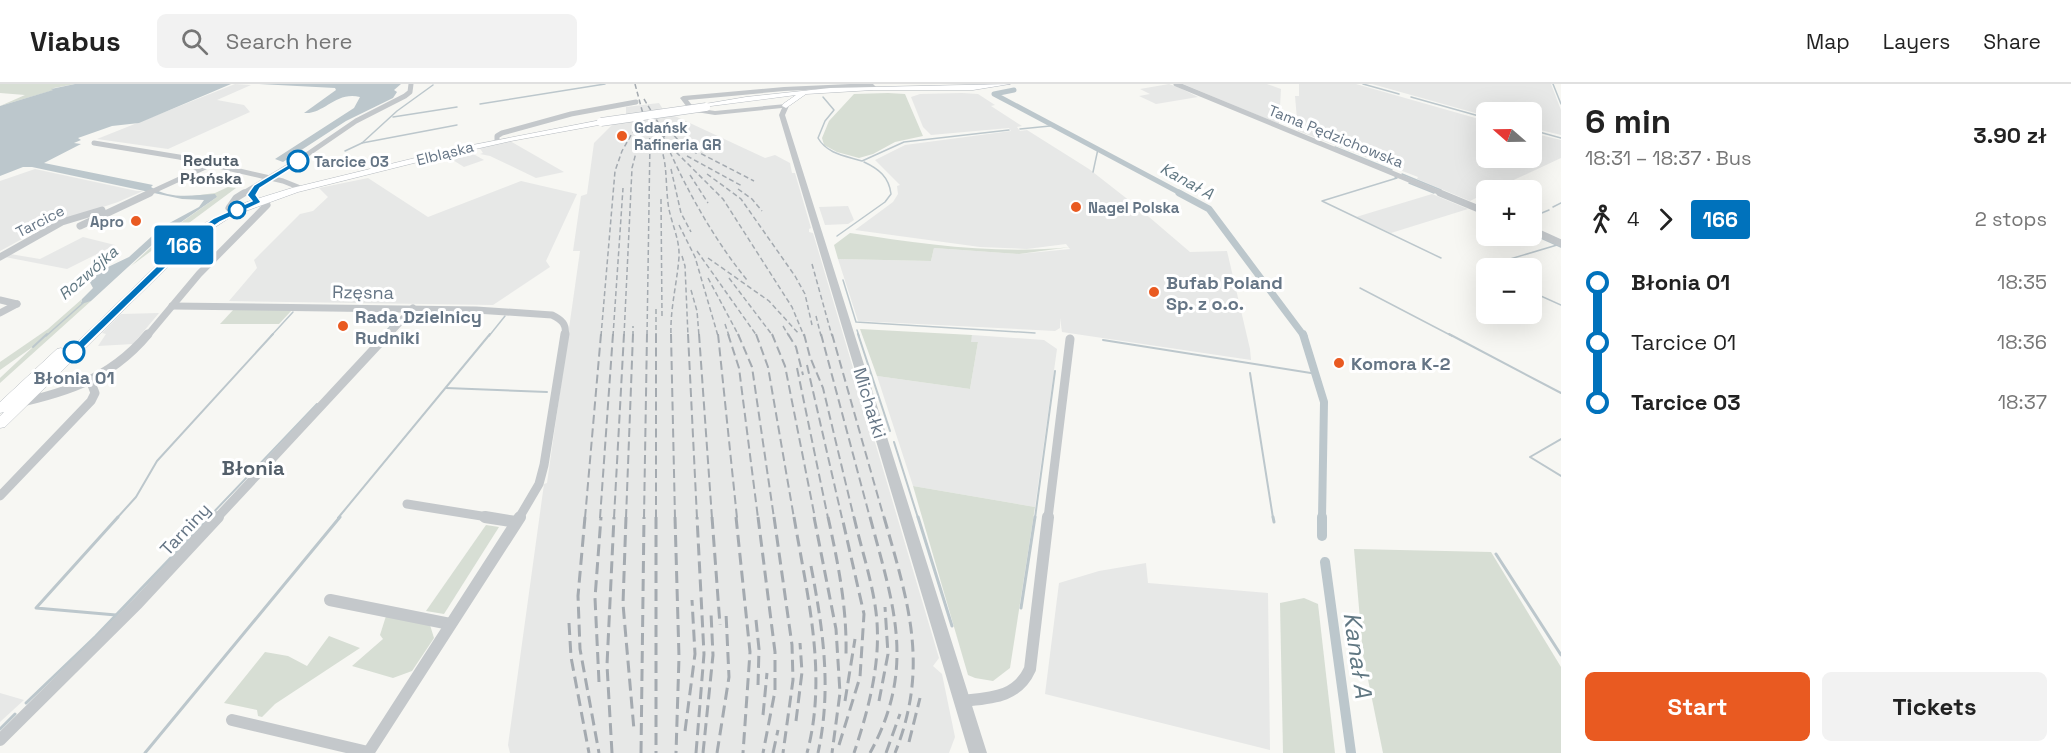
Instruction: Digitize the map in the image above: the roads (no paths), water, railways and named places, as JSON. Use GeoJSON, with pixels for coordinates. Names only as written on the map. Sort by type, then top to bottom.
{"type":"FeatureCollection","features":[{"type":"Feature","properties":{"kind":"main road","name":"Elbląska"},"geometry":{"type":"LineString","coordinates":[[792,94],[942,89],[1006,84]]}},
{"type":"Feature","properties":{"kind":"main road","name":"Elbląska"},"geometry":{"type":"LineString","coordinates":[[0,424],[22,402],[45,387],[190,239],[217,220],[298,186],[497,138],[599,121],[792,94],[872,87],[942,89]]}},
{"type":"Feature","properties":{"kind":"main road"},"geometry":{"type":"LineString","coordinates":[[786,106],[792,94]]}},
{"type":"Feature","properties":{"kind":"main road","name":"Elbląska"},"geometry":{"type":"LineString","coordinates":[[1,408],[189,231],[229,208],[260,202],[497,138]]}},
{"type":"Feature","properties":{"kind":"street"},"geometry":{"type":"LineString","coordinates":[[229,208],[236,198],[280,172],[356,121],[405,96],[411,90],[411,84]]}},
{"type":"Feature","properties":{"kind":"street","name":"Tama Pędzichowska"},"geometry":{"type":"LineString","coordinates":[[1176,84],[1476,208]]}},
{"type":"Feature","properties":{"kind":"street","name":"Elbląska"},"geometry":{"type":"LineString","coordinates":[[786,106],[706,113],[692,110],[683,98],[792,94]]}},
{"type":"Feature","properties":{"kind":"street","name":"Elbląska"},"geometry":{"type":"LineString","coordinates":[[497,138],[502,133],[544,121],[636,102]]}},
{"type":"Feature","properties":{"kind":"street","name":"Michałki"},"geometry":{"type":"LineString","coordinates":[[786,106],[782,111],[785,126],[978,753]]}},
{"type":"Feature","properties":{"kind":"street"},"geometry":{"type":"LineString","coordinates":[[94,143],[212,164],[298,186]]}},
{"type":"Feature","properties":{"kind":"street","name":"Tarcice"},"geometry":{"type":"LineString","coordinates":[[80,226],[212,164]]}},
{"type":"Feature","properties":{"kind":"street"},"geometry":{"type":"LineString","coordinates":[[280,172],[283,181]]}},
{"type":"Feature","properties":{"kind":"street"},"geometry":{"type":"LineString","coordinates":[[1,408],[22,402],[38,401],[71,388],[90,380],[131,355],[260,202],[252,192],[257,186]]}},
{"type":"Feature","properties":{"kind":"street","name":"Tarcice"},"geometry":{"type":"LineString","coordinates":[[0,256],[62,222],[128,204]]}},
{"type":"Feature","properties":{"kind":"street"},"geometry":{"type":"LineString","coordinates":[[1542,234],[1561,243]]}},
{"type":"Feature","properties":{"kind":"street"},"geometry":{"type":"LineString","coordinates":[[0,300],[17,304],[0,313]]}},
{"type":"Feature","properties":{"kind":"street","name":"Rzęsna"},"geometry":{"type":"LineString","coordinates":[[172,306],[413,308],[552,315],[561,319],[566,328],[544,465],[538,484],[516,522]]}},
{"type":"Feature","properties":{"kind":"street","name":"Tarniny"},"geometry":{"type":"LineString","coordinates":[[0,740],[145,595],[413,308]]}},
{"type":"Feature","properties":{"kind":"street"},"geometry":{"type":"LineString","coordinates":[[962,701],[997,698],[1014,690],[1026,679],[1030,669],[1070,339]]}},
{"type":"Feature","properties":{"kind":"street"},"geometry":{"type":"LineString","coordinates":[[0,496],[91,401],[95,393],[90,380]]}},
{"type":"Feature","properties":{"kind":"street"},"geometry":{"type":"LineString","coordinates":[[45,387],[71,388]]}},
{"type":"Feature","properties":{"kind":"street"},"geometry":{"type":"LineString","coordinates":[[232,720],[368,753],[516,522],[407,504]]}},
{"type":"Feature","properties":{"kind":"street"},"geometry":{"type":"LineString","coordinates":[[330,600],[450,624]]}},
{"type":"Feature","properties":{"kind":"waterway"},"geometry":{"type":"LineString","coordinates":[[480,104],[605,84]]}},
{"type":"Feature","properties":{"kind":"waterway"},"geometry":{"type":"LineString","coordinates":[[1363,84],[1399,94]]}},
{"type":"Feature","properties":{"kind":"waterway"},"geometry":{"type":"LineString","coordinates":[[1553,84],[1561,104]]}},
{"type":"Feature","properties":{"kind":"waterway"},"geometry":{"type":"LineString","coordinates":[[362,143],[397,111],[433,85]]}},
{"type":"Feature","properties":{"kind":"waterway","name":"Kanał A"},"geometry":{"type":"LineString","coordinates":[[1014,90],[994,94],[1182,194]]}},
{"type":"Feature","properties":{"kind":"waterway"},"geometry":{"type":"LineString","coordinates":[[823,97],[834,110],[825,121],[818,138],[826,148],[862,161],[904,142],[1009,130]]}},
{"type":"Feature","properties":{"kind":"waterway"},"geometry":{"type":"LineString","coordinates":[[1411,97],[1476,115]]}},
{"type":"Feature","properties":{"kind":"waterway"},"geometry":{"type":"LineString","coordinates":[[393,117],[457,107]]}},
{"type":"Feature","properties":{"kind":"waterway"},"geometry":{"type":"LineString","coordinates":[[362,143],[457,125]]}},
{"type":"Feature","properties":{"kind":"waterway"},"geometry":{"type":"LineString","coordinates":[[1020,129],[1050,126]]}},
{"type":"Feature","properties":{"kind":"waterway"},"geometry":{"type":"LineString","coordinates":[[1542,133],[1561,138]]}},
{"type":"Feature","properties":{"kind":"waterway"},"geometry":{"type":"LineString","coordinates":[[345,151],[362,143]]}},
{"type":"Feature","properties":{"kind":"waterway"},"geometry":{"type":"LineString","coordinates":[[1335,147],[1392,170]]}},
{"type":"Feature","properties":{"kind":"waterway"},"geometry":{"type":"LineString","coordinates":[[1093,172],[1098,149]]}},
{"type":"Feature","properties":{"kind":"waterway"},"geometry":{"type":"LineString","coordinates":[[837,236],[885,202],[891,194],[882,174],[864,162]]}},
{"type":"Feature","properties":{"kind":"waterway"},"geometry":{"type":"LineString","coordinates":[[1402,174],[1441,190]]}},
{"type":"Feature","properties":{"kind":"waterway"},"geometry":{"type":"LineString","coordinates":[[1395,177],[1397,178],[1322,201],[1441,258]]}},
{"type":"Feature","properties":{"kind":"waterway"},"geometry":{"type":"LineString","coordinates":[[1409,183],[1434,193]]}},
{"type":"Feature","properties":{"kind":"waterway","name":"Kanał A"},"geometry":{"type":"LineString","coordinates":[[1179,193],[1209,209],[1303,335]]}},
{"type":"Feature","properties":{"kind":"waterway"},"geometry":{"type":"LineString","coordinates":[[1553,207],[1561,203]]}},
{"type":"Feature","properties":{"kind":"waterway"},"geometry":{"type":"LineString","coordinates":[[1542,213],[1549,210]]}},
{"type":"Feature","properties":{"kind":"waterway"},"geometry":{"type":"LineString","coordinates":[[1542,238],[1557,245]]}},
{"type":"Feature","properties":{"kind":"waterway"},"geometry":{"type":"LineString","coordinates":[[1513,258],[1557,245]]}},
{"type":"Feature","properties":{"kind":"waterway"},"geometry":{"type":"LineString","coordinates":[[1557,245],[1561,247]]}},
{"type":"Feature","properties":{"kind":"waterway"},"geometry":{"type":"LineString","coordinates":[[843,280],[856,322],[1035,333]]}},
{"type":"Feature","properties":{"kind":"waterway"},"geometry":{"type":"LineString","coordinates":[[1360,288],[1452,336]]}},
{"type":"Feature","properties":{"kind":"waterway"},"geometry":{"type":"LineString","coordinates":[[1542,296],[1561,305]]}},
{"type":"Feature","properties":{"kind":"waterway","name":"Rozwójka"},"geometry":{"type":"LineString","coordinates":[[46,336],[83,303]]}},
{"type":"Feature","properties":{"kind":"waterway"},"geometry":{"type":"LineString","coordinates":[[271,336],[293,312]]}},
{"type":"Feature","properties":{"kind":"waterway"},"geometry":{"type":"LineString","coordinates":[[489,336],[505,316]]}},
{"type":"Feature","properties":{"kind":"waterway"},"geometry":{"type":"LineString","coordinates":[[387,330],[397,319]]}},
{"type":"Feature","properties":{"kind":"waterway"},"geometry":{"type":"LineString","coordinates":[[857,330],[859,336]]}},
{"type":"Feature","properties":{"kind":"waterway","name":"Rozwójka"},"geometry":{"type":"LineString","coordinates":[[33,347],[47,334]]}},
{"type":"Feature","properties":{"kind":"waterway"},"geometry":{"type":"LineString","coordinates":[[117,518],[136,497],[157,461],[273,334]]}},
{"type":"Feature","properties":{"kind":"waterway"},"geometry":{"type":"LineString","coordinates":[[338,518],[490,334]]}},
{"type":"Feature","properties":{"kind":"waterway"},"geometry":{"type":"LineString","coordinates":[[858,334],[890,431]]}},
{"type":"Feature","properties":{"kind":"waterway"},"geometry":{"type":"LineString","coordinates":[[1449,334],[1561,393]]}},
{"type":"Feature","properties":{"kind":"waterway","name":"Kanał A"},"geometry":{"type":"LineString","coordinates":[[1303,335],[1324,402],[1322,518]]}},
{"type":"Feature","properties":{"kind":"waterway"},"geometry":{"type":"LineString","coordinates":[[1103,340],[1317,374]]}},
{"type":"Feature","properties":{"kind":"waterway"},"geometry":{"type":"LineString","coordinates":[[1035,518],[1055,371]]}},
{"type":"Feature","properties":{"kind":"waterway"},"geometry":{"type":"LineString","coordinates":[[1250,373],[1273,518]]}},
{"type":"Feature","properties":{"kind":"waterway"},"geometry":{"type":"LineString","coordinates":[[446,388],[547,392]]}},
{"type":"Feature","properties":{"kind":"waterway"},"geometry":{"type":"LineString","coordinates":[[208,518],[317,404]]}},
{"type":"Feature","properties":{"kind":"waterway"},"geometry":{"type":"LineString","coordinates":[[1561,439],[1530,457],[1561,476]]}},
{"type":"Feature","properties":{"kind":"waterway"},"geometry":{"type":"LineString","coordinates":[[894,442],[918,518]]}},
{"type":"Feature","properties":{"kind":"waterway"},"geometry":{"type":"LineString","coordinates":[[116,615],[36,608],[118,517]]}},
{"type":"Feature","properties":{"kind":"waterway"},"geometry":{"type":"LineString","coordinates":[[26,703],[96,636],[210,517]]}},
{"type":"Feature","properties":{"kind":"waterway"},"geometry":{"type":"LineString","coordinates":[[145,753],[340,517]]}},
{"type":"Feature","properties":{"kind":"waterway"},"geometry":{"type":"LineString","coordinates":[[918,517],[952,626]]}},
{"type":"Feature","properties":{"kind":"waterway"},"geometry":{"type":"LineString","coordinates":[[1021,608],[1035,517]]}},
{"type":"Feature","properties":{"kind":"waterway"},"geometry":{"type":"LineString","coordinates":[[1273,517],[1274,522]]}},
{"type":"Feature","properties":{"kind":"waterway","name":"Kanał A"},"geometry":{"type":"LineString","coordinates":[[1322,518],[1322,536]]}},
{"type":"Feature","properties":{"kind":"waterway"},"geometry":{"type":"LineString","coordinates":[[1496,554],[1561,655]]}},
{"type":"Feature","properties":{"kind":"waterway","name":"Kanał A"},"geometry":{"type":"LineString","coordinates":[[1325,562],[1351,753]]}},
{"type":"Feature","properties":{"kind":"waterway"},"geometry":{"type":"LineString","coordinates":[[0,729],[15,714]]}},
{"type":"Feature","properties":{"kind":"railway"},"geometry":{"type":"LineString","coordinates":[[635,84],[650,140],[647,336]]}},
{"type":"Feature","properties":{"kind":"railway"},"geometry":{"type":"LineString","coordinates":[[644,99],[662,133]]}},
{"type":"Feature","properties":{"kind":"railway"},"geometry":{"type":"LineString","coordinates":[[624,336],[632,168],[639,141],[641,119]]}},
{"type":"Feature","properties":{"kind":"railway"},"geometry":{"type":"LineString","coordinates":[[601,336],[615,171],[622,151],[638,123]]}},
{"type":"Feature","properties":{"kind":"railway"},"geometry":{"type":"LineString","coordinates":[[663,124],[682,144],[699,155]]}},
{"type":"Feature","properties":{"kind":"railway"},"geometry":{"type":"LineString","coordinates":[[662,133],[672,148],[723,199],[792,307],[804,336]]}},
{"type":"Feature","properties":{"kind":"railway"},"geometry":{"type":"LineString","coordinates":[[662,133],[664,139]]}},
{"type":"Feature","properties":{"kind":"railway"},"geometry":{"type":"LineString","coordinates":[[658,139],[665,163],[669,210],[679,250],[671,335]]}},
{"type":"Feature","properties":{"kind":"railway"},"geometry":{"type":"LineString","coordinates":[[694,150],[754,181]]}},
{"type":"Feature","properties":{"kind":"railway"},"geometry":{"type":"LineString","coordinates":[[670,152],[704,218],[747,280]]}},
{"type":"Feature","properties":{"kind":"railway"},"geometry":{"type":"LineString","coordinates":[[687,156],[742,186]]}},
{"type":"Feature","properties":{"kind":"railway"},"geometry":{"type":"LineString","coordinates":[[671,169],[681,213],[691,232]]}},
{"type":"Feature","properties":{"kind":"railway"},"geometry":{"type":"LineString","coordinates":[[707,174],[741,199],[795,276],[805,294],[812,325]]}},
{"type":"Feature","properties":{"kind":"railway"},"geometry":{"type":"LineString","coordinates":[[690,175],[708,203]]}},
{"type":"Feature","properties":{"kind":"railway"},"geometry":{"type":"LineString","coordinates":[[613,336],[623,188]]}},
{"type":"Feature","properties":{"kind":"railway"},"geometry":{"type":"LineString","coordinates":[[738,189],[752,199],[762,211]]}},
{"type":"Feature","properties":{"kind":"railway"},"geometry":{"type":"LineString","coordinates":[[661,199],[662,316]]}},
{"type":"Feature","properties":{"kind":"railway"},"geometry":{"type":"LineString","coordinates":[[679,225],[695,257],[718,336]]}},
{"type":"Feature","properties":{"kind":"railway"},"geometry":{"type":"LineString","coordinates":[[697,251],[756,335]]}},
{"type":"Feature","properties":{"kind":"railway"},"geometry":{"type":"LineString","coordinates":[[682,256],[685,266],[688,336]]}},
{"type":"Feature","properties":{"kind":"railway"},"geometry":{"type":"LineString","coordinates":[[708,258],[769,301],[799,334]]}},
{"type":"Feature","properties":{"kind":"railway"},"geometry":{"type":"LineString","coordinates":[[812,264],[832,336]]}},
{"type":"Feature","properties":{"kind":"railway"},"geometry":{"type":"LineString","coordinates":[[708,278],[738,335]]}},
{"type":"Feature","properties":{"kind":"railway"},"geometry":{"type":"LineString","coordinates":[[729,278],[773,335]]}},
{"type":"Feature","properties":{"kind":"railway"},"geometry":{"type":"LineString","coordinates":[[691,290],[697,311],[699,336]]}},
{"type":"Feature","properties":{"kind":"railway"},"geometry":{"type":"LineString","coordinates":[[656,309],[656,753]]}},
{"type":"Feature","properties":{"kind":"railway"},"geometry":{"type":"LineString","coordinates":[[816,316],[821,336]]}},
{"type":"Feature","properties":{"kind":"railway"},"geometry":{"type":"LineString","coordinates":[[725,324],[729,336]]}},
{"type":"Feature","properties":{"kind":"railway"},"geometry":{"type":"LineString","coordinates":[[633,326],[633,334]]}},
{"type":"Feature","properties":{"kind":"railway"},"geometry":{"type":"LineString","coordinates":[[783,326],[789,336]]}},
{"type":"Feature","properties":{"kind":"railway"},"geometry":{"type":"LineString","coordinates":[[585,518],[601,334]]}},
{"type":"Feature","properties":{"kind":"railway"},"geometry":{"type":"LineString","coordinates":[[600,518],[613,334]]}},
{"type":"Feature","properties":{"kind":"railway"},"geometry":{"type":"LineString","coordinates":[[614,518],[624,334]]}},
{"type":"Feature","properties":{"kind":"railway"},"geometry":{"type":"LineString","coordinates":[[626,518],[633,334]]}},
{"type":"Feature","properties":{"kind":"railway"},"geometry":{"type":"LineString","coordinates":[[644,518],[647,334]]}},
{"type":"Feature","properties":{"kind":"railway"},"geometry":{"type":"LineString","coordinates":[[688,334],[697,518]]}},
{"type":"Feature","properties":{"kind":"railway"},"geometry":{"type":"LineString","coordinates":[[699,334],[712,518]]}},
{"type":"Feature","properties":{"kind":"railway"},"geometry":{"type":"LineString","coordinates":[[718,334],[737,518]]}},
{"type":"Feature","properties":{"kind":"railway"},"geometry":{"type":"LineString","coordinates":[[728,334],[739,368],[758,518]]}},
{"type":"Feature","properties":{"kind":"railway"},"geometry":{"type":"LineString","coordinates":[[788,334],[796,347],[803,375]]}},
{"type":"Feature","properties":{"kind":"railway"},"geometry":{"type":"LineString","coordinates":[[804,334],[810,357],[823,388],[854,518]]}},
{"type":"Feature","properties":{"kind":"railway"},"geometry":{"type":"LineString","coordinates":[[821,334],[870,518]]}},
{"type":"Feature","properties":{"kind":"railway"},"geometry":{"type":"LineString","coordinates":[[832,334],[884,518]]}},
{"type":"Feature","properties":{"kind":"railway"},"geometry":{"type":"LineString","coordinates":[[671,335],[675,518]]}},
{"type":"Feature","properties":{"kind":"railway"},"geometry":{"type":"LineString","coordinates":[[738,335],[752,367],[774,518]]}},
{"type":"Feature","properties":{"kind":"railway"},"geometry":{"type":"LineString","coordinates":[[756,335],[768,367],[794,518]]}},
{"type":"Feature","properties":{"kind":"railway"},"geometry":{"type":"LineString","coordinates":[[773,335],[785,366],[815,518]]}},
{"type":"Feature","properties":{"kind":"railway"},"geometry":{"type":"LineString","coordinates":[[807,365],[842,518]]}},
{"type":"Feature","properties":{"kind":"railway"},"geometry":{"type":"LineString","coordinates":[[797,368],[828,518]]}},
{"type":"Feature","properties":{"kind":"railway"},"geometry":{"type":"LineString","coordinates":[[585,517],[578,596],[580,649],[599,753]]}},
{"type":"Feature","properties":{"kind":"railway"},"geometry":{"type":"LineString","coordinates":[[599,682],[595,598],[601,517]]}},
{"type":"Feature","properties":{"kind":"railway"},"geometry":{"type":"LineString","coordinates":[[612,753],[607,665],[614,517]]}},
{"type":"Feature","properties":{"kind":"railway"},"geometry":{"type":"LineString","coordinates":[[626,517],[623,604],[634,730]]}},
{"type":"Feature","properties":{"kind":"railway"},"geometry":{"type":"LineString","coordinates":[[641,753],[644,517]]}},
{"type":"Feature","properties":{"kind":"railway"},"geometry":{"type":"LineString","coordinates":[[675,517],[679,657],[676,753]]}},
{"type":"Feature","properties":{"kind":"railway"},"geometry":{"type":"LineString","coordinates":[[696,753],[704,654],[697,517]]}},
{"type":"Feature","properties":{"kind":"railway"},"geometry":{"type":"LineString","coordinates":[[712,517],[720,625]]}},
{"type":"Feature","properties":{"kind":"railway"},"geometry":{"type":"LineString","coordinates":[[736,517],[750,652],[743,753]]}},
{"type":"Feature","properties":{"kind":"railway"},"geometry":{"type":"LineString","coordinates":[[758,517],[775,652],[775,691],[763,753]]}},
{"type":"Feature","properties":{"kind":"railway"},"geometry":{"type":"LineString","coordinates":[[774,517],[792,645],[793,680],[783,753]]}},
{"type":"Feature","properties":{"kind":"railway"},"geometry":{"type":"LineString","coordinates":[[794,517],[809,605],[816,665],[813,724],[807,753]]}},
{"type":"Feature","properties":{"kind":"railway"},"geometry":{"type":"LineString","coordinates":[[814,517],[836,629],[840,693],[832,753]]}},
{"type":"Feature","properties":{"kind":"railway"},"geometry":{"type":"LineString","coordinates":[[828,517],[843,602],[846,654]]}},
{"type":"Feature","properties":{"kind":"railway"},"geometry":{"type":"LineString","coordinates":[[839,745],[860,677],[864,614],[842,517]]}},
{"type":"Feature","properties":{"kind":"railway"},"geometry":{"type":"LineString","coordinates":[[854,517],[872,588],[877,630],[873,684],[854,753]]}},
{"type":"Feature","properties":{"kind":"railway"},"geometry":{"type":"LineString","coordinates":[[870,517],[892,607],[897,663],[893,692],[884,722],[870,753]]}},
{"type":"Feature","properties":{"kind":"railway"},"geometry":{"type":"LineString","coordinates":[[884,517],[901,578],[912,634],[911,691],[906,721],[895,753]]}},
{"type":"Feature","properties":{"kind":"railway"},"geometry":{"type":"LineString","coordinates":[[811,566],[822,636],[825,682],[818,753]]}},
{"type":"Feature","properties":{"kind":"railway"},"geometry":{"type":"LineString","coordinates":[[685,731],[695,654],[692,600]]}},
{"type":"Feature","properties":{"kind":"railway"},"geometry":{"type":"LineString","coordinates":[[879,701],[888,654],[885,607]]}},
{"type":"Feature","properties":{"kind":"railway"},"geometry":{"type":"LineString","coordinates":[[703,753],[713,655],[711,613]]}},
{"type":"Feature","properties":{"kind":"railway"},"geometry":{"type":"LineString","coordinates":[[717,753],[729,677],[726,613]]}},
{"type":"Feature","properties":{"kind":"railway"},"geometry":{"type":"LineString","coordinates":[[756,620],[759,649],[758,685]]}},
{"type":"Feature","properties":{"kind":"railway"},"geometry":{"type":"LineString","coordinates":[[569,623],[571,657],[589,753]]}},
{"type":"Feature","properties":{"kind":"railway"},"geometry":{"type":"LineString","coordinates":[[845,701],[855,639]]}},
{"type":"Feature","properties":{"kind":"railway"},"geometry":{"type":"LineString","coordinates":[[796,721],[802,672],[800,643]]}},
{"type":"Feature","properties":{"kind":"railway"},"geometry":{"type":"LineString","coordinates":[[763,715],[767,673]]}},
{"type":"Feature","properties":{"kind":"railway"},"geometry":{"type":"LineString","coordinates":[[909,742],[920,698]]}},
{"type":"Feature","properties":{"kind":"railway"},"geometry":{"type":"LineString","coordinates":[[886,753],[900,714]]}},
{"type":"Feature","properties":{"kind":"railway"},"geometry":{"type":"LineString","coordinates":[[773,753],[778,730]]}},
{"type":"Feature","properties":{"kind":"place","name":"Gdańsk Rafineria GR"},"geometry":{"type":"Point","coordinates":[622,136]}},
{"type":"Feature","properties":{"kind":"place","name":"Tarcice 03"},"geometry":{"type":"Point","coordinates":[298,161]}},
{"type":"Feature","properties":{"kind":"place","name":"Nagel Polska"},"geometry":{"type":"Point","coordinates":[1076,207]}},
{"type":"Feature","properties":{"kind":"place","name":"Apro"},"geometry":{"type":"Point","coordinates":[136,221]}},
{"type":"Feature","properties":{"kind":"place","name":"Bufab Poland Sp. z o.o."},"geometry":{"type":"Point","coordinates":[1154,292]}},
{"type":"Feature","properties":{"kind":"place","name":"Rada Dzielnicy Rudniki"},"geometry":{"type":"Point","coordinates":[343,326]}},
{"type":"Feature","properties":{"kind":"place","name":"Błonia 01"},"geometry":{"type":"Point","coordinates":[74,352]}},
{"type":"Feature","properties":{"kind":"place","name":"Komora K-2"},"geometry":{"type":"Point","coordinates":[1339,363]}},
{"type":"Feature","properties":{"kind":"district","name":"Reduta Płońska"},"geometry":{"type":"Point","coordinates":[211,169]}},
{"type":"Feature","properties":{"kind":"district","name":"Błonia"},"geometry":{"type":"Point","coordinates":[253,468]}}]}
